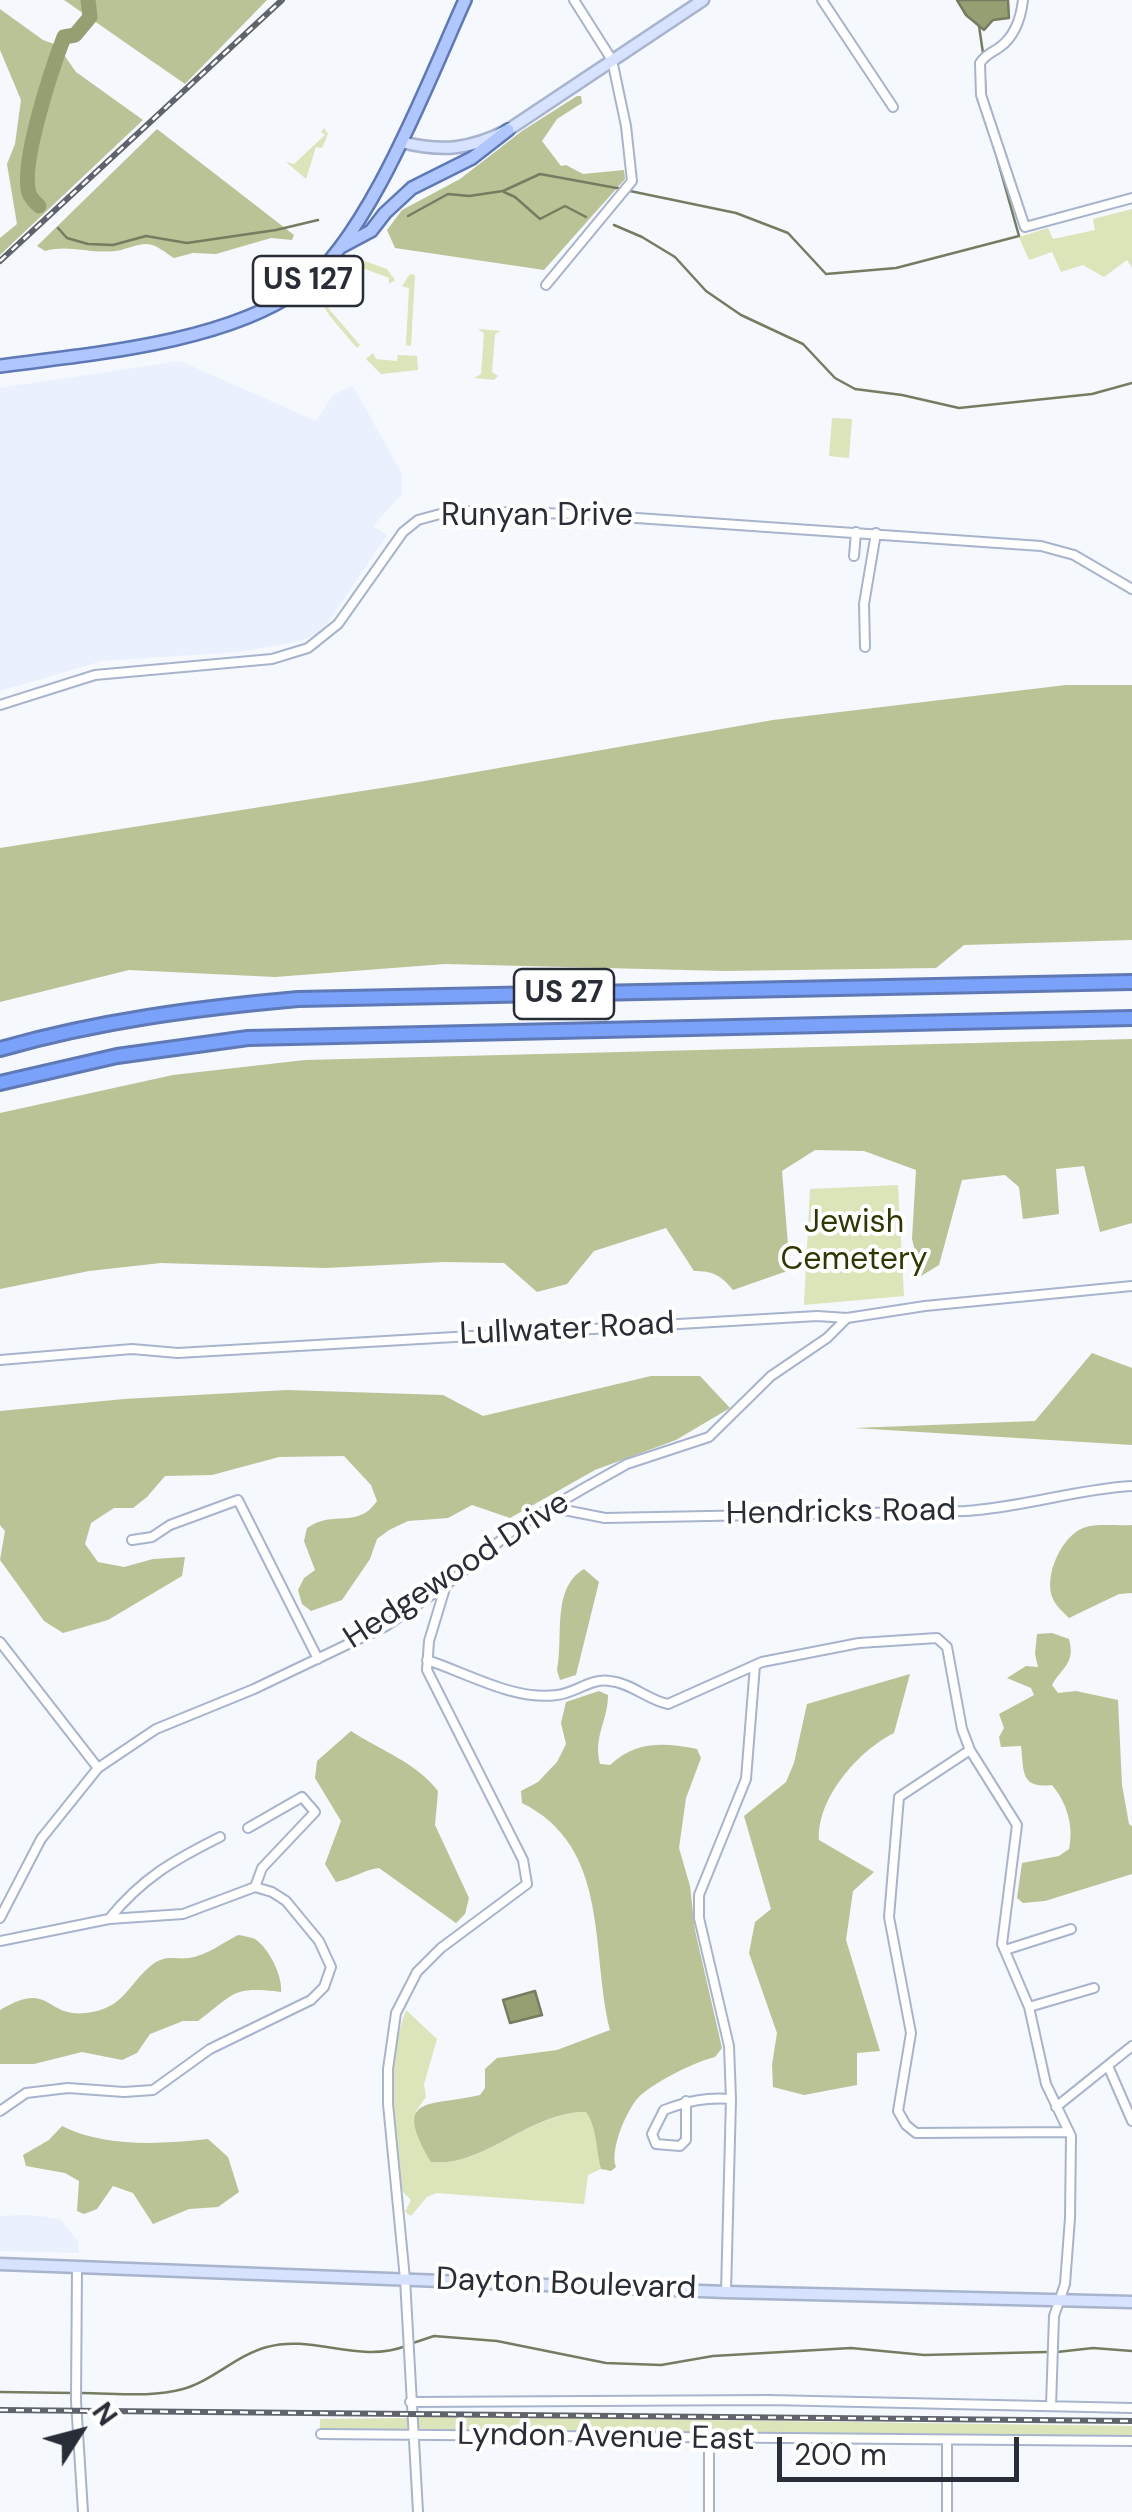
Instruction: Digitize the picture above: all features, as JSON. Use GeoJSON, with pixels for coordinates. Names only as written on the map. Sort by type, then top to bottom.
{"type":"FeatureCollection","features":[{"type":"Feature","properties":{"kind":"highway","name":"US 27"},"geometry":{"type":"LineString","coordinates":[[0,1049],[130,1019],[298,999],[1132,982]]}},
{"type":"Feature","properties":{"kind":"highway","name":"US 27"},"geometry":{"type":"LineString","coordinates":[[0,1084],[117,1056],[248,1038],[1132,1018]]}},
{"type":"Feature","properties":{"kind":"main road","name":"US 127"},"geometry":{"type":"LineString","coordinates":[[0,366],[188,336],[226,325],[299,289],[341,247],[401,142],[465,0]]}},
{"type":"Feature","properties":{"kind":"main road"},"geometry":{"type":"LineString","coordinates":[[341,247],[372,231],[385,212],[412,188],[472,158],[703,0]]}},
{"type":"Feature","properties":{"kind":"main road"},"geometry":{"type":"LineString","coordinates":[[401,142],[430,149],[466,148],[508,130]]}},
{"type":"Feature","properties":{"kind":"main road","name":"Dayton Boulevard"},"geometry":{"type":"LineString","coordinates":[[0,2264],[726,2292],[1132,2302]]}},
{"type":"Feature","properties":{"kind":"street"},"geometry":{"type":"LineString","coordinates":[[546,285],[632,181],[626,126],[612,60],[574,0]]}},
{"type":"Feature","properties":{"kind":"street"},"geometry":{"type":"LineString","coordinates":[[822,0],[893,107]]}},
{"type":"Feature","properties":{"kind":"street"},"geometry":{"type":"LineString","coordinates":[[1023,0],[1016,28],[1002,46],[980,62],[981,95],[1025,227],[1132,198]]}},
{"type":"Feature","properties":{"kind":"street","name":"Runyan Drive"},"geometry":{"type":"LineString","coordinates":[[0,705],[95,675],[272,659],[308,648],[338,624],[402,532],[429,515],[451,511],[579,514],[1041,546],[1074,555],[1132,590]]}},
{"type":"Feature","properties":{"kind":"street"},"geometry":{"type":"LineString","coordinates":[[854,556],[856,532]]}},
{"type":"Feature","properties":{"kind":"street"},"geometry":{"type":"LineString","coordinates":[[864,647],[864,604],[876,533]]}},
{"type":"Feature","properties":{"kind":"street","name":"Lullwater Road"},"geometry":{"type":"LineString","coordinates":[[0,1360],[132,1349],[178,1353],[817,1316],[847,1318],[925,1306],[1132,1286]]}},
{"type":"Feature","properties":{"kind":"street","name":"Hedgewood Drive"},"geometry":{"type":"LineString","coordinates":[[0,1918],[41,1839],[98,1768],[156,1729],[386,1626],[446,1586],[517,1527],[548,1507],[628,1464],[709,1437],[771,1376],[827,1338],[847,1318]]}},
{"type":"Feature","properties":{"kind":"street","name":"Hendricks Road"},"geometry":{"type":"LineString","coordinates":[[548,1507],[605,1518],[965,1511],[1007,1508],[1132,1486]]}},
{"type":"Feature","properties":{"kind":"street"},"geometry":{"type":"LineString","coordinates":[[132,1540],[152,1537],[170,1524],[238,1500],[318,1659]]}},
{"type":"Feature","properties":{"kind":"street"},"geometry":{"type":"LineString","coordinates":[[418,2512],[405,2279],[388,2104],[388,2069],[396,2014],[418,1972],[442,1948],[528,1884],[523,1860],[427,1670],[446,1586]]}},
{"type":"Feature","properties":{"kind":"street"},"geometry":{"type":"LineString","coordinates":[[427,1660],[527,1694],[556,1696],[592,1682],[611,1681],[668,1704],[755,1664],[859,1643],[937,1638],[946,1647],[962,1729],[970,1750],[1017,1826],[1002,1931],[1005,1950],[1028,2007],[1046,2084],[1070,2132],[1070,2218],[1065,2284],[1054,2316],[1050,2406]]}},
{"type":"Feature","properties":{"kind":"street"},"geometry":{"type":"LineString","coordinates":[[0,1642],[98,1768]]}},
{"type":"Feature","properties":{"kind":"street"},"geometry":{"type":"LineString","coordinates":[[726,2292],[731,2099],[725,2019],[699,1918],[698,1895],[746,1779],[755,1664]]}},
{"type":"Feature","properties":{"kind":"street"},"geometry":{"type":"LineString","coordinates":[[970,1750],[899,1797],[889,1917],[912,2033],[898,2111],[906,2126],[916,2133],[1070,2132]]}},
{"type":"Feature","properties":{"kind":"street"},"geometry":{"type":"LineString","coordinates":[[248,1828],[302,1796],[315,1812],[262,1868],[254,1886]]}},
{"type":"Feature","properties":{"kind":"street"},"geometry":{"type":"LineString","coordinates":[[109,1919],[126,1898],[164,1865],[220,1838]]}},
{"type":"Feature","properties":{"kind":"street"},"geometry":{"type":"LineString","coordinates":[[0,1941],[109,1919],[183,1914],[254,1886],[286,1901],[328,1957],[329,1978],[319,1993],[278,2018],[210,2050],[154,2090],[68,2088],[26,2093],[0,2110]]}},
{"type":"Feature","properties":{"kind":"street"},"geometry":{"type":"LineString","coordinates":[[1005,1950],[1072,1929]]}},
{"type":"Feature","properties":{"kind":"street"},"geometry":{"type":"LineString","coordinates":[[1028,2007],[1094,1988]]}},
{"type":"Feature","properties":{"kind":"street"},"geometry":{"type":"LineString","coordinates":[[1056,2107],[1132,2046]]}},
{"type":"Feature","properties":{"kind":"street"},"geometry":{"type":"LineString","coordinates":[[1108,2066],[1132,2121]]}},
{"type":"Feature","properties":{"kind":"street"},"geometry":{"type":"LineString","coordinates":[[686,2101],[686,2140],[680,2146],[656,2144],[652,2134],[664,2110],[686,2101],[707,2097],[731,2099]]}},
{"type":"Feature","properties":{"kind":"street"},"geometry":{"type":"LineString","coordinates":[[77,2268],[76,2401],[83,2512]]}},
{"type":"Feature","properties":{"kind":"street"},"geometry":{"type":"LineString","coordinates":[[410,2402],[768,2400],[1132,2408]]}},
{"type":"Feature","properties":{"kind":"street","name":"Lyndon Avenue East"},"geometry":{"type":"LineString","coordinates":[[320,2434],[1132,2441]]}},
{"type":"Feature","properties":{"kind":"street"},"geometry":{"type":"LineString","coordinates":[[709,2439],[709,2512]]}},
{"type":"Feature","properties":{"kind":"street"},"geometry":{"type":"LineString","coordinates":[[947,2442],[947,2512]]}},
{"type":"Feature","properties":{"kind":"shaded area"},"geometry":{"type":"Polygon","coordinates":[[[64,0],[267,0],[185,84],[64,0]]]}},
{"type":"Feature","properties":{"kind":"shaded area"},"geometry":{"type":"Polygon","coordinates":[[[957,0],[1008,0],[1009,18],[993,20],[984,30],[966,15],[957,0]]]}},
{"type":"Feature","properties":{"kind":"shaded area"},"geometry":{"type":"Polygon","coordinates":[[[0,9],[43,40],[57,45],[76,72],[143,120],[0,255],[0,238],[17,224],[7,164],[15,144],[21,100],[0,50],[0,9]]]}},
{"type":"Feature","properties":{"kind":"shaded area"},"geometry":{"type":"Polygon","coordinates":[[[581,96],[582,103],[557,119],[542,141],[561,166],[583,174],[624,170],[625,179],[544,270],[395,248],[387,230],[402,210],[460,179],[522,131],[581,96]]]}},
{"type":"Feature","properties":{"kind":"shaded area"},"geometry":{"type":"Polygon","coordinates":[[[157,129],[294,235],[292,240],[271,238],[216,254],[193,253],[174,258],[146,244],[106,252],[63,248],[45,251],[37,246],[157,129]]]}},
{"type":"Feature","properties":{"kind":"shaded area"},"geometry":{"type":"Polygon","coordinates":[[[180,361],[316,421],[333,395],[353,386],[402,474],[402,494],[373,526],[387,535],[322,631],[301,641],[238,652],[102,661],[0,691],[0,388],[180,361]]]}},
{"type":"Feature","properties":{"kind":"shaded area"},"geometry":{"type":"Polygon","coordinates":[[[1066,685],[1132,685],[1132,940],[964,945],[936,968],[725,971],[445,964],[275,977],[129,970],[0,1002],[0,848],[413,783],[773,720],[1066,685]]]}},
{"type":"Feature","properties":{"kind":"shaded area"},"geometry":{"type":"Polygon","coordinates":[[[1132,1039],[1132,1223],[1100,1232],[1084,1166],[1056,1169],[1059,1214],[1023,1219],[1019,1187],[1005,1175],[962,1180],[939,1265],[921,1276],[912,1239],[916,1170],[864,1151],[815,1150],[782,1171],[790,1270],[733,1290],[716,1275],[694,1271],[666,1228],[594,1251],[567,1284],[537,1292],[504,1263],[444,1262],[326,1268],[161,1263],[89,1271],[0,1289],[0,1113],[173,1075],[305,1060],[1132,1039]]]}},
{"type":"Feature","properties":{"kind":"shaded area"},"geometry":{"type":"Polygon","coordinates":[[[1092,1353],[1132,1368],[1132,1445],[854,1428],[1035,1421],[1092,1353]]]}},
{"type":"Feature","properties":{"kind":"shaded area"},"geometry":{"type":"Polygon","coordinates":[[[651,1376],[700,1376],[730,1408],[676,1440],[595,1470],[510,1518],[472,1505],[448,1518],[408,1521],[389,1530],[377,1539],[370,1559],[342,1600],[311,1611],[302,1604],[298,1590],[304,1578],[315,1570],[304,1541],[307,1528],[327,1520],[361,1515],[377,1501],[371,1485],[344,1456],[279,1457],[212,1475],[165,1476],[133,1508],[114,1508],[91,1523],[85,1544],[98,1562],[124,1567],[153,1559],[185,1557],[182,1576],[108,1620],[63,1633],[44,1621],[0,1560],[5,1531],[0,1525],[0,1411],[287,1390],[443,1395],[483,1416],[651,1376]]]}},
{"type":"Feature","properties":{"kind":"shaded area"},"geometry":{"type":"Polygon","coordinates":[[[1132,1525],[1132,1593],[1119,1594],[1069,1618],[1056,1604],[1051,1590],[1052,1569],[1061,1549],[1083,1528],[1132,1525]]]}},
{"type":"Feature","properties":{"kind":"shaded area"},"geometry":{"type":"Polygon","coordinates":[[[584,1569],[599,1582],[576,1675],[560,1680],[557,1670],[563,1601],[574,1577],[584,1569]]]}},
{"type":"Feature","properties":{"kind":"shaded area"},"geometry":{"type":"Polygon","coordinates":[[[1052,1633],[1069,1639],[1071,1647],[1069,1660],[1052,1685],[1058,1693],[1076,1691],[1118,1700],[1122,1785],[1132,1826],[1132,1874],[1045,1901],[1023,1903],[1017,1898],[1022,1863],[1059,1856],[1069,1849],[1070,1823],[1062,1799],[1052,1785],[1029,1781],[1021,1746],[1001,1747],[999,1737],[1004,1728],[999,1714],[1034,1695],[1031,1688],[1007,1678],[1026,1666],[1038,1667],[1037,1634],[1052,1633]]]}},
{"type":"Feature","properties":{"kind":"shaded area"},"geometry":{"type":"Polygon","coordinates":[[[910,1674],[894,1733],[867,1751],[842,1778],[820,1824],[819,1840],[874,1872],[853,1891],[846,1940],[880,2051],[857,2053],[857,2085],[804,2095],[773,2087],[777,2033],[749,1953],[755,1922],[771,1909],[744,1816],[786,1782],[807,1704],[910,1674]]]}},
{"type":"Feature","properties":{"kind":"shaded area"},"geometry":{"type":"Polygon","coordinates":[[[599,1691],[608,1695],[598,1745],[600,1764],[610,1765],[630,1751],[652,1745],[697,1749],[701,1758],[686,1798],[679,1848],[722,2048],[715,2057],[667,2077],[637,2100],[621,2128],[615,2150],[616,2167],[611,2171],[601,2169],[586,2112],[546,2120],[470,2157],[431,2162],[415,2125],[415,2114],[421,2108],[480,2095],[485,2088],[485,2069],[497,2058],[557,2050],[610,2030],[584,1873],[551,1822],[522,1803],[521,1791],[538,1782],[557,1762],[566,1744],[561,1723],[566,1702],[599,1691]]]}},
{"type":"Feature","properties":{"kind":"shaded area"},"geometry":{"type":"Polygon","coordinates":[[[351,1731],[409,1765],[438,1791],[435,1825],[469,1898],[465,1914],[456,1923],[379,1868],[336,1882],[325,1864],[341,1821],[315,1778],[317,1761],[351,1731]]]}},
{"type":"Feature","properties":{"kind":"shaded area"},"geometry":{"type":"Polygon","coordinates":[[[238,1935],[255,1939],[265,1949],[277,1971],[281,1992],[252,1990],[235,1994],[198,2021],[183,2021],[150,2034],[137,2053],[122,2060],[82,2052],[34,2064],[0,2064],[0,2010],[29,1998],[73,2013],[99,2011],[118,2001],[158,1961],[195,1957],[238,1935]]]}},
{"type":"Feature","properties":{"kind":"shaded area"},"geometry":{"type":"Polygon","coordinates":[[[535,1991],[542,2015],[510,2023],[503,2000],[535,1991]]]}},
{"type":"Feature","properties":{"kind":"shaded area"},"geometry":{"type":"Polygon","coordinates":[[[62,2126],[115,2141],[208,2139],[228,2157],[239,2192],[218,2207],[189,2209],[153,2224],[133,2193],[113,2186],[97,2209],[84,2214],[77,2211],[79,2181],[65,2173],[26,2166],[23,2155],[49,2140],[62,2126]]]}},
{"type":"Feature","properties":{"kind":"shaded area"},"geometry":{"type":"Polygon","coordinates":[[[0,2216],[60,2219],[78,2241],[79,2253],[0,2251],[0,2216]]]}},
{"type":"Feature","properties":{"kind":"green space"},"geometry":{"type":"Polygon","coordinates":[[[324,128],[328,134],[322,148],[316,147],[306,179],[286,162],[294,164],[325,135],[321,132],[324,128]]]}},
{"type":"Feature","properties":{"kind":"green space"},"geometry":{"type":"Polygon","coordinates":[[[1132,209],[1132,268],[1127,260],[1104,277],[1083,265],[1061,272],[1052,252],[1029,260],[1019,237],[1048,228],[1053,239],[1095,230],[1093,219],[1132,209]]]}},
{"type":"Feature","properties":{"kind":"green space"},"geometry":{"type":"Polygon","coordinates":[[[359,259],[387,269],[395,280],[389,284],[389,278],[357,266],[326,295],[332,304],[328,308],[360,345],[357,348],[333,319],[323,301],[331,284],[359,259]]]}},
{"type":"Feature","properties":{"kind":"green space"},"geometry":{"type":"Polygon","coordinates":[[[410,274],[415,275],[411,346],[406,345],[409,288],[402,286],[410,274]]]}},
{"type":"Feature","properties":{"kind":"green space"},"geometry":{"type":"Polygon","coordinates":[[[478,329],[501,331],[495,334],[492,372],[498,376],[494,380],[474,378],[481,374],[484,333],[478,329]]]}},
{"type":"Feature","properties":{"kind":"green space"},"geometry":{"type":"Polygon","coordinates":[[[373,353],[376,359],[397,361],[398,355],[417,356],[418,370],[381,374],[366,359],[373,353]]]}},
{"type":"Feature","properties":{"kind":"green space"},"geometry":{"type":"Polygon","coordinates":[[[832,418],[852,419],[849,458],[829,456],[832,418]]]}},
{"type":"Feature","properties":{"kind":"green space","name":"Jewish Cemetery"},"geometry":{"type":"Polygon","coordinates":[[[898,1185],[904,1296],[804,1305],[810,1189],[898,1185]]]}},
{"type":"Feature","properties":{"kind":"green space"},"geometry":{"type":"Polygon","coordinates":[[[406,2010],[437,2039],[424,2084],[426,2097],[416,2111],[431,2162],[470,2157],[546,2120],[587,2112],[601,2169],[588,2175],[584,2204],[436,2193],[427,2197],[411,2216],[405,2212],[411,2200],[402,2191],[393,2076],[406,2010]]]}},
{"type":"Feature","properties":{"kind":"green space"},"geometry":{"type":"Polygon","coordinates":[[[418,2416],[1132,2426],[1132,2437],[418,2432],[418,2416]]]}},
{"type":"Feature","properties":{"kind":"green space"},"geometry":{"type":"Polygon","coordinates":[[[407,2418],[408,2431],[320,2429],[320,2419],[407,2418]]]}},
{"type":"Feature","properties":{"kind":"waterway"},"geometry":{"type":"LineString","coordinates":[[39,206],[30,195],[27,179],[33,139],[64,37],[75,35],[90,17],[88,0]]}},
{"type":"Feature","properties":{"kind":"waterway"},"geometry":{"type":"LineString","coordinates":[[979,26],[983,53]]}},
{"type":"Feature","properties":{"kind":"waterway"},"geometry":{"type":"LineString","coordinates":[[984,66],[986,98]]}},
{"type":"Feature","properties":{"kind":"waterway"},"geometry":{"type":"LineString","coordinates":[[630,191],[736,213],[788,233],[826,274],[896,268],[1019,236],[988,126]]}},
{"type":"Feature","properties":{"kind":"waterway"},"geometry":{"type":"LineString","coordinates":[[408,216],[448,194],[469,196],[503,191],[540,174],[622,189]]}},
{"type":"Feature","properties":{"kind":"waterway"},"geometry":{"type":"LineString","coordinates":[[504,192],[540,219],[565,206],[586,217]]}},
{"type":"Feature","properties":{"kind":"waterway"},"geometry":{"type":"LineString","coordinates":[[58,228],[67,238],[88,244],[113,245],[146,236],[187,243],[318,220]]}},
{"type":"Feature","properties":{"kind":"waterway"},"geometry":{"type":"LineString","coordinates":[[614,225],[675,257],[706,291],[741,315],[803,344],[835,378],[855,389],[959,408],[1092,394],[1132,383]]}},
{"type":"Feature","properties":{"kind":"waterway"},"geometry":{"type":"LineString","coordinates":[[413,2343],[434,2336],[497,2341],[606,2363],[661,2365],[713,2356],[851,2348],[924,2355],[1046,2352]]}},
{"type":"Feature","properties":{"kind":"waterway"},"geometry":{"type":"LineString","coordinates":[[81,2393],[171,2392],[204,2380],[256,2351],[284,2344],[370,2352],[406,2346]]}},
{"type":"Feature","properties":{"kind":"waterway"},"geometry":{"type":"LineString","coordinates":[[1057,2352],[1093,2348],[1132,2351]]}},
{"type":"Feature","properties":{"kind":"waterway"},"geometry":{"type":"LineString","coordinates":[[0,2392],[73,2393]]}},
{"type":"Feature","properties":{"kind":"railway"},"geometry":{"type":"LineString","coordinates":[[0,261],[282,0]]}},
{"type":"Feature","properties":{"kind":"railway"},"geometry":{"type":"LineString","coordinates":[[0,2410],[1132,2421]]}}]}
